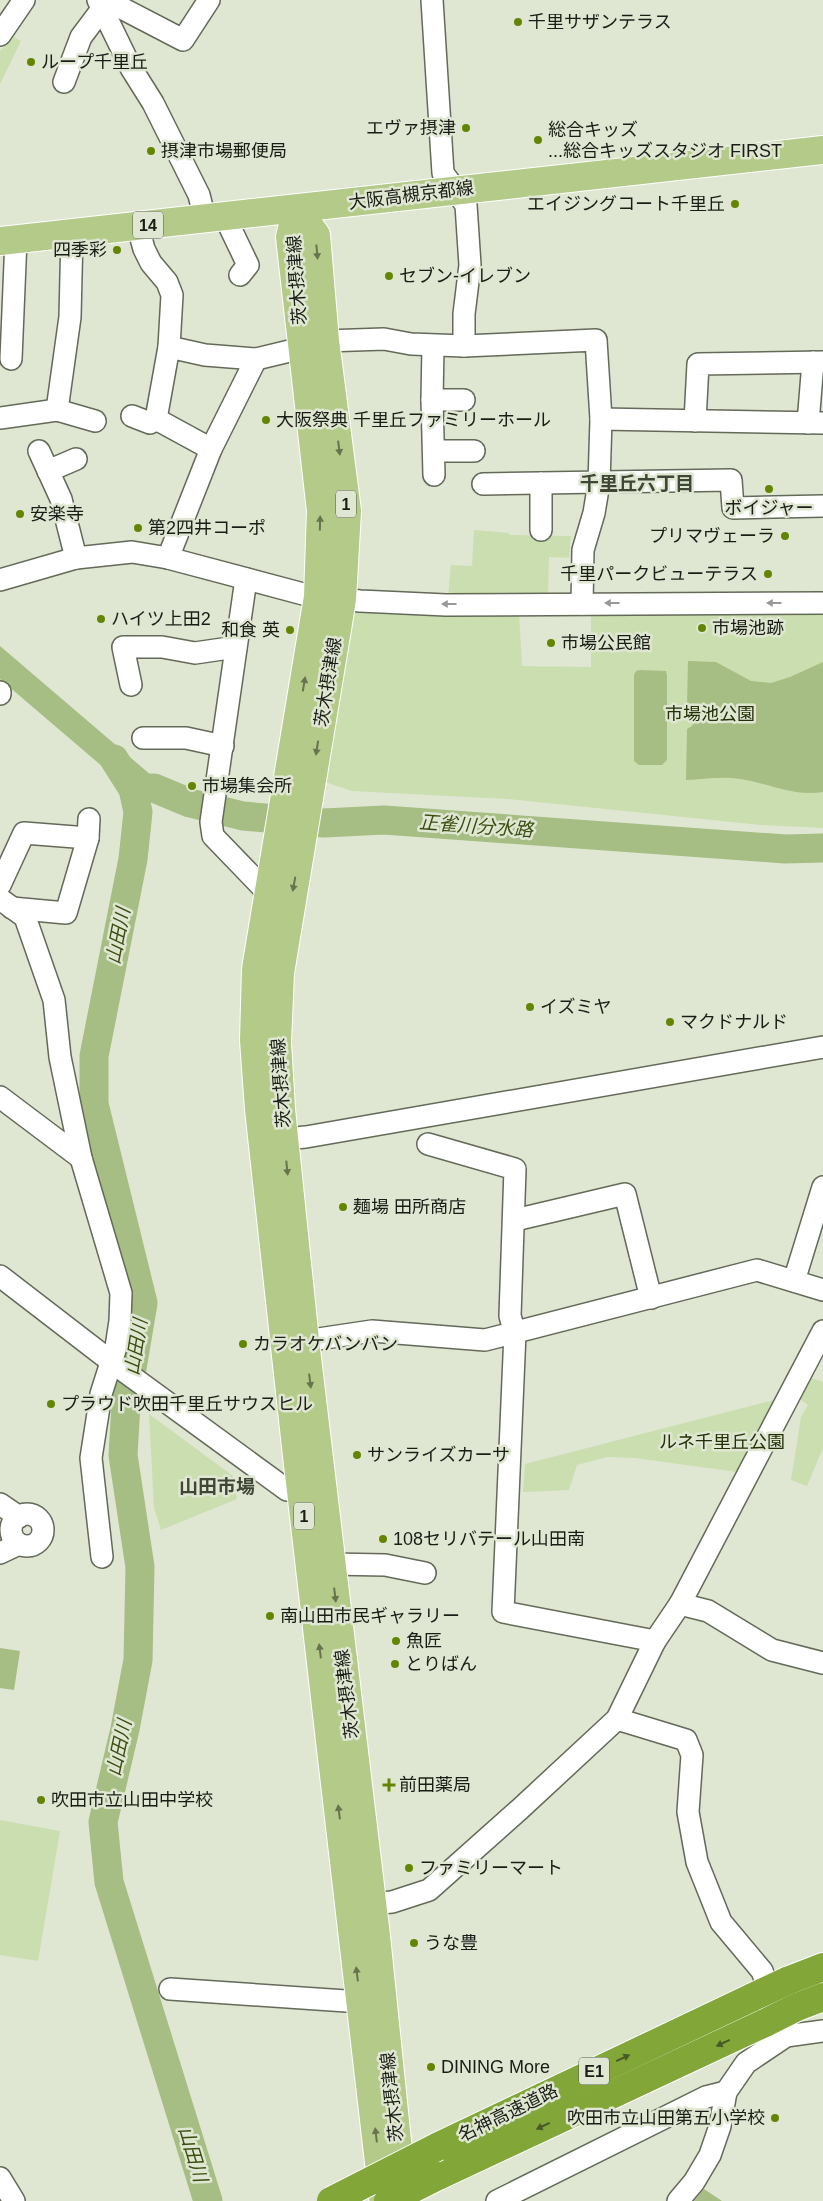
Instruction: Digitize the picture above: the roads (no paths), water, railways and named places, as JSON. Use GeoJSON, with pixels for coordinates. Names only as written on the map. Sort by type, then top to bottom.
{"type":"FeatureCollection","features":[{"type":"Feature","properties":{"kind":"highway","name":"名神高速道路"},"geometry":{"type":"LineString","coordinates":[[331,2201],[437,2147],[753,1997],[823,1967]]}},
{"type":"Feature","properties":{"kind":"highway","name":"名神高速道路"},"geometry":{"type":"LineString","coordinates":[[388,2201],[438,2176],[776,2029],[797,2007],[823,1997]]}},
{"type":"Feature","properties":{"kind":"main road","name":"大阪高槻京都線"},"geometry":{"type":"LineString","coordinates":[[8,240],[823,150]]}},
{"type":"Feature","properties":{"kind":"main road","name":"茨木摂津線"},"geometry":{"type":"LineString","coordinates":[[297,209],[290,237],[314,345],[320,510],[330,598],[291,834],[280,972],[273,1139],[361,1905],[403,2201]]}},
{"type":"Feature","properties":{"kind":"main road","name":"茨木摂津線"},"geometry":{"type":"LineString","coordinates":[[291,834],[268,893],[256,969],[254,1040],[273,1139],[306,1341],[312,1489],[332,1564],[361,1905],[361,2002],[384,2201]]}},
{"type":"Feature","properties":{"kind":"street"},"geometry":{"type":"LineString","coordinates":[[0,35],[24,0]]}},
{"type":"Feature","properties":{"kind":"street"},"geometry":{"type":"LineString","coordinates":[[64,82],[81,37],[101,4],[108,1],[183,40],[208,0]]}},
{"type":"Feature","properties":{"kind":"street"},"geometry":{"type":"LineString","coordinates":[[432,0],[443,173],[466,205],[470,265],[464,314],[464,346]]}},
{"type":"Feature","properties":{"kind":"street"},"geometry":{"type":"LineString","coordinates":[[101,4],[131,68],[153,103],[199,195],[248,265],[240,275]]}},
{"type":"Feature","properties":{"kind":"street"},"geometry":{"type":"LineString","coordinates":[[138,226],[148,256],[168,282],[172,295],[169,347],[156,420]]}},
{"type":"Feature","properties":{"kind":"street"},"geometry":{"type":"LineString","coordinates":[[57,410],[70,317],[72,234]]}},
{"type":"Feature","properties":{"kind":"street"},"geometry":{"type":"LineString","coordinates":[[8,240],[12,359]]}},
{"type":"Feature","properties":{"kind":"street"},"geometry":{"type":"LineString","coordinates":[[169,347],[205,355],[256,359],[314,345],[384,339],[433,346],[596,340],[601,420],[600,482],[594,514],[583,550],[582,604]]}},
{"type":"Feature","properties":{"kind":"street"},"geometry":{"type":"LineString","coordinates":[[433,346],[434,475]]}},
{"type":"Feature","properties":{"kind":"street"},"geometry":{"type":"LineString","coordinates":[[168,558],[211,449],[256,359]]}},
{"type":"Feature","properties":{"kind":"street"},"geometry":{"type":"LineString","coordinates":[[601,420],[816,423],[818,362],[698,364],[695,421]]}},
{"type":"Feature","properties":{"kind":"street"},"geometry":{"type":"LineString","coordinates":[[432,400],[464,400]]}},
{"type":"Feature","properties":{"kind":"street"},"geometry":{"type":"LineString","coordinates":[[0,418],[57,410],[95,421]]}},
{"type":"Feature","properties":{"kind":"street"},"geometry":{"type":"LineString","coordinates":[[132,416],[150,423],[156,420]]}},
{"type":"Feature","properties":{"kind":"street"},"geometry":{"type":"LineString","coordinates":[[156,420],[211,449]]}},
{"type":"Feature","properties":{"kind":"street"},"geometry":{"type":"LineString","coordinates":[[39,451],[61,499],[76,558]]}},
{"type":"Feature","properties":{"kind":"street"},"geometry":{"type":"LineString","coordinates":[[434,451],[474,451]]}},
{"type":"Feature","properties":{"kind":"street"},"geometry":{"type":"LineString","coordinates":[[48,471],[76,459]]}},
{"type":"Feature","properties":{"kind":"street"},"geometry":{"type":"LineString","coordinates":[[483,484],[731,480],[733,508],[823,506]]}},
{"type":"Feature","properties":{"kind":"street"},"geometry":{"type":"LineString","coordinates":[[541,483],[541,530]]}},
{"type":"Feature","properties":{"kind":"street"},"geometry":{"type":"LineString","coordinates":[[0,580],[76,558],[132,552],[168,558],[246,579],[330,598],[446,605],[823,603]]}},
{"type":"Feature","properties":{"kind":"street"},"geometry":{"type":"LineString","coordinates":[[246,579],[211,822],[213,836],[268,893]]}},
{"type":"Feature","properties":{"kind":"street"},"geometry":{"type":"LineString","coordinates":[[131,685],[123,647],[162,647],[195,653],[236,647]]}},
{"type":"Feature","properties":{"kind":"street"},"geometry":{"type":"LineString","coordinates":[[143,738],[186,738],[223,746]]}},
{"type":"Feature","properties":{"kind":"street"},"geometry":{"type":"LineString","coordinates":[[0,885],[24,833],[88,829],[66,913],[6,904]]}},
{"type":"Feature","properties":{"kind":"street"},"geometry":{"type":"LineString","coordinates":[[6,904],[24,917],[54,1000],[60,1057],[81,1158],[121,1293],[120,1321],[113,1362],[102,1394],[91,1458],[102,1557]]}},
{"type":"Feature","properties":{"kind":"street"},"geometry":{"type":"LineString","coordinates":[[273,1139],[306,1137],[823,1047]]}},
{"type":"Feature","properties":{"kind":"street"},"geometry":{"type":"LineString","coordinates":[[0,1097],[81,1158]]}},
{"type":"Feature","properties":{"kind":"street"},"geometry":{"type":"LineString","coordinates":[[428,1144],[515,1170],[515,1220],[510,1316],[515,1333],[503,1612],[655,1641]]}},
{"type":"Feature","properties":{"kind":"street"},"geometry":{"type":"LineString","coordinates":[[794,1281],[819,1217],[823,1187]]}},
{"type":"Feature","properties":{"kind":"street"},"geometry":{"type":"LineString","coordinates":[[515,1220],[625,1194],[651,1298]]}},
{"type":"Feature","properties":{"kind":"street"},"geometry":{"type":"LineString","coordinates":[[306,1341],[372,1331],[484,1340],[756,1270],[823,1290]]}},
{"type":"Feature","properties":{"kind":"street"},"geometry":{"type":"LineString","coordinates":[[0,1276],[147,1388],[287,1490],[312,1489]]}},
{"type":"Feature","properties":{"kind":"street"},"geometry":{"type":"LineString","coordinates":[[361,1905],[392,1902],[429,1890],[617,1719],[655,1641],[680,1604],[823,1330]]}},
{"type":"Feature","properties":{"kind":"street"},"geometry":{"type":"LineString","coordinates":[[0,1504],[19,1517],[14,1520],[11,1530],[15,1540],[9,1549]]}},
{"type":"Feature","properties":{"kind":"street"},"geometry":{"type":"LineString","coordinates":[[332,1564],[385,1565],[426,1573]]}},
{"type":"Feature","properties":{"kind":"street"},"geometry":{"type":"LineString","coordinates":[[680,1604],[708,1612],[772,1650],[823,1663]]}},
{"type":"Feature","properties":{"kind":"street"},"geometry":{"type":"LineString","coordinates":[[617,1719],[686,1740],[692,1755],[688,1812],[697,1862],[721,1922],[762,1971],[776,2029]]}},
{"type":"Feature","properties":{"kind":"street"},"geometry":{"type":"LineString","coordinates":[[170,1989],[361,2002]]}},
{"type":"Feature","properties":{"kind":"street"},"geometry":{"type":"LineString","coordinates":[[776,2029],[823,2031]]}},
{"type":"Feature","properties":{"kind":"street"},"geometry":{"type":"LineString","coordinates":[[678,2201],[694,2182],[710,2155],[720,2126],[726,2092],[746,2063],[776,2029]]}},
{"type":"Feature","properties":{"kind":"street"},"geometry":{"type":"LineString","coordinates":[[497,2201],[706,2097],[726,2092]]}},
{"type":"Feature","properties":{"kind":"street"},"geometry":{"type":"LineString","coordinates":[[0,2178],[14,2201]]}},
{"type":"Feature","properties":{"kind":"waterway","name":"山田川"},"geometry":{"type":"LineString","coordinates":[[114,759],[133,789],[138,812],[133,859],[94,1056],[94,1104],[143,1303],[126,1404],[123,1455],[140,1567],[138,1660],[125,1729],[103,1822],[109,1882],[208,2201]]}},
{"type":"Feature","properties":{"kind":"waterway","name":"正雀川分水路"},"geometry":{"type":"LineString","coordinates":[[133,789],[154,788],[190,803],[243,816],[324,823],[384,820],[785,849],[823,848]]}},
{"type":"Feature","properties":{"kind":"place","name":"千里サザンテラス"},"geometry":{"type":"Point","coordinates":[518,22]}},
{"type":"Feature","properties":{"kind":"place","name":"ループ千里丘"},"geometry":{"type":"Point","coordinates":[31,62]}},
{"type":"Feature","properties":{"kind":"place","name":"エヴァ摂津"},"geometry":{"type":"Point","coordinates":[466,128]}},
{"type":"Feature","properties":{"kind":"place","name":"総合キッズ ...総合キッズスタジオ FIRST"},"geometry":{"type":"Point","coordinates":[538,140]}},
{"type":"Feature","properties":{"kind":"place","name":"摂津市場郵便局"},"geometry":{"type":"Point","coordinates":[151,151]}},
{"type":"Feature","properties":{"kind":"place","name":"エイジングコート千里丘"},"geometry":{"type":"Point","coordinates":[735,204]}},
{"type":"Feature","properties":{"kind":"place","name":"四季彩"},"geometry":{"type":"Point","coordinates":[117,250]}},
{"type":"Feature","properties":{"kind":"place","name":"セブン-イレブン"},"geometry":{"type":"Point","coordinates":[389,276]}},
{"type":"Feature","properties":{"kind":"place","name":"大阪祭典 千里丘ファミリーホール"},"geometry":{"type":"Point","coordinates":[266,420]}},
{"type":"Feature","properties":{"kind":"place","name":"ボイジャー"},"geometry":{"type":"Point","coordinates":[769,489]}},
{"type":"Feature","properties":{"kind":"place","name":"安楽寺"},"geometry":{"type":"Point","coordinates":[20,514]}},
{"type":"Feature","properties":{"kind":"place","name":"第2四井コーポ"},"geometry":{"type":"Point","coordinates":[138,528]}},
{"type":"Feature","properties":{"kind":"place","name":"プリマヴェーラ"},"geometry":{"type":"Point","coordinates":[785,536]}},
{"type":"Feature","properties":{"kind":"place","name":"千里パークビューテラス"},"geometry":{"type":"Point","coordinates":[768,574]}},
{"type":"Feature","properties":{"kind":"place","name":"ハイツ上田2"},"geometry":{"type":"Point","coordinates":[101,619]}},
{"type":"Feature","properties":{"kind":"place","name":"市場池跡"},"geometry":{"type":"Point","coordinates":[702,628]}},
{"type":"Feature","properties":{"kind":"place","name":"和食 英"},"geometry":{"type":"Point","coordinates":[290,630]}},
{"type":"Feature","properties":{"kind":"place","name":"市場公民館"},"geometry":{"type":"Point","coordinates":[551,643]}},
{"type":"Feature","properties":{"kind":"place","name":"市場集会所"},"geometry":{"type":"Point","coordinates":[192,786]}},
{"type":"Feature","properties":{"kind":"place","name":"イズミヤ"},"geometry":{"type":"Point","coordinates":[530,1007]}},
{"type":"Feature","properties":{"kind":"place","name":"マクドナルド"},"geometry":{"type":"Point","coordinates":[670,1022]}},
{"type":"Feature","properties":{"kind":"place","name":"麺場 田所商店"},"geometry":{"type":"Point","coordinates":[343,1207]}},
{"type":"Feature","properties":{"kind":"place","name":"カラオケバンバン"},"geometry":{"type":"Point","coordinates":[243,1344]}},
{"type":"Feature","properties":{"kind":"place","name":"プラウド吹田千里丘サウスヒル"},"geometry":{"type":"Point","coordinates":[51,1404]}},
{"type":"Feature","properties":{"kind":"place","name":"サンライズカーサ"},"geometry":{"type":"Point","coordinates":[357,1455]}},
{"type":"Feature","properties":{"kind":"place","name":"108セリバテール山田南"},"geometry":{"type":"Point","coordinates":[383,1539]}},
{"type":"Feature","properties":{"kind":"place","name":"南山田市民ギャラリー"},"geometry":{"type":"Point","coordinates":[270,1616]}},
{"type":"Feature","properties":{"kind":"place","name":"魚匠"},"geometry":{"type":"Point","coordinates":[396,1641]}},
{"type":"Feature","properties":{"kind":"place","name":"とりばん"},"geometry":{"type":"Point","coordinates":[395,1664]}},
{"type":"Feature","properties":{"kind":"place","name":"前田薬局"},"geometry":{"type":"Point","coordinates":[389,1785]}},
{"type":"Feature","properties":{"kind":"place","name":"吹田市立山田中学校"},"geometry":{"type":"Point","coordinates":[41,1800]}},
{"type":"Feature","properties":{"kind":"place","name":"ファミリーマート"},"geometry":{"type":"Point","coordinates":[409,1868]}},
{"type":"Feature","properties":{"kind":"place","name":"うな豊"},"geometry":{"type":"Point","coordinates":[414,1943]}},
{"type":"Feature","properties":{"kind":"place","name":"DINING More"},"geometry":{"type":"Point","coordinates":[431,2067]}},
{"type":"Feature","properties":{"kind":"place","name":"吹田市立山田第五小学校"},"geometry":{"type":"Point","coordinates":[775,2118]}},
{"type":"Feature","properties":{"kind":"district","name":"千里丘六丁目"},"geometry":{"type":"Point","coordinates":[637,483]}},
{"type":"Feature","properties":{"kind":"district","name":"山田市場"},"geometry":{"type":"Point","coordinates":[217,1486]}},
{"type":"Feature","properties":{"kind":"park label","name":"市場池公園"},"geometry":{"type":"Point","coordinates":[710,714]}},
{"type":"Feature","properties":{"kind":"park label","name":"ルネ千里丘公園"},"geometry":{"type":"Point","coordinates":[722,1442]}}]}
